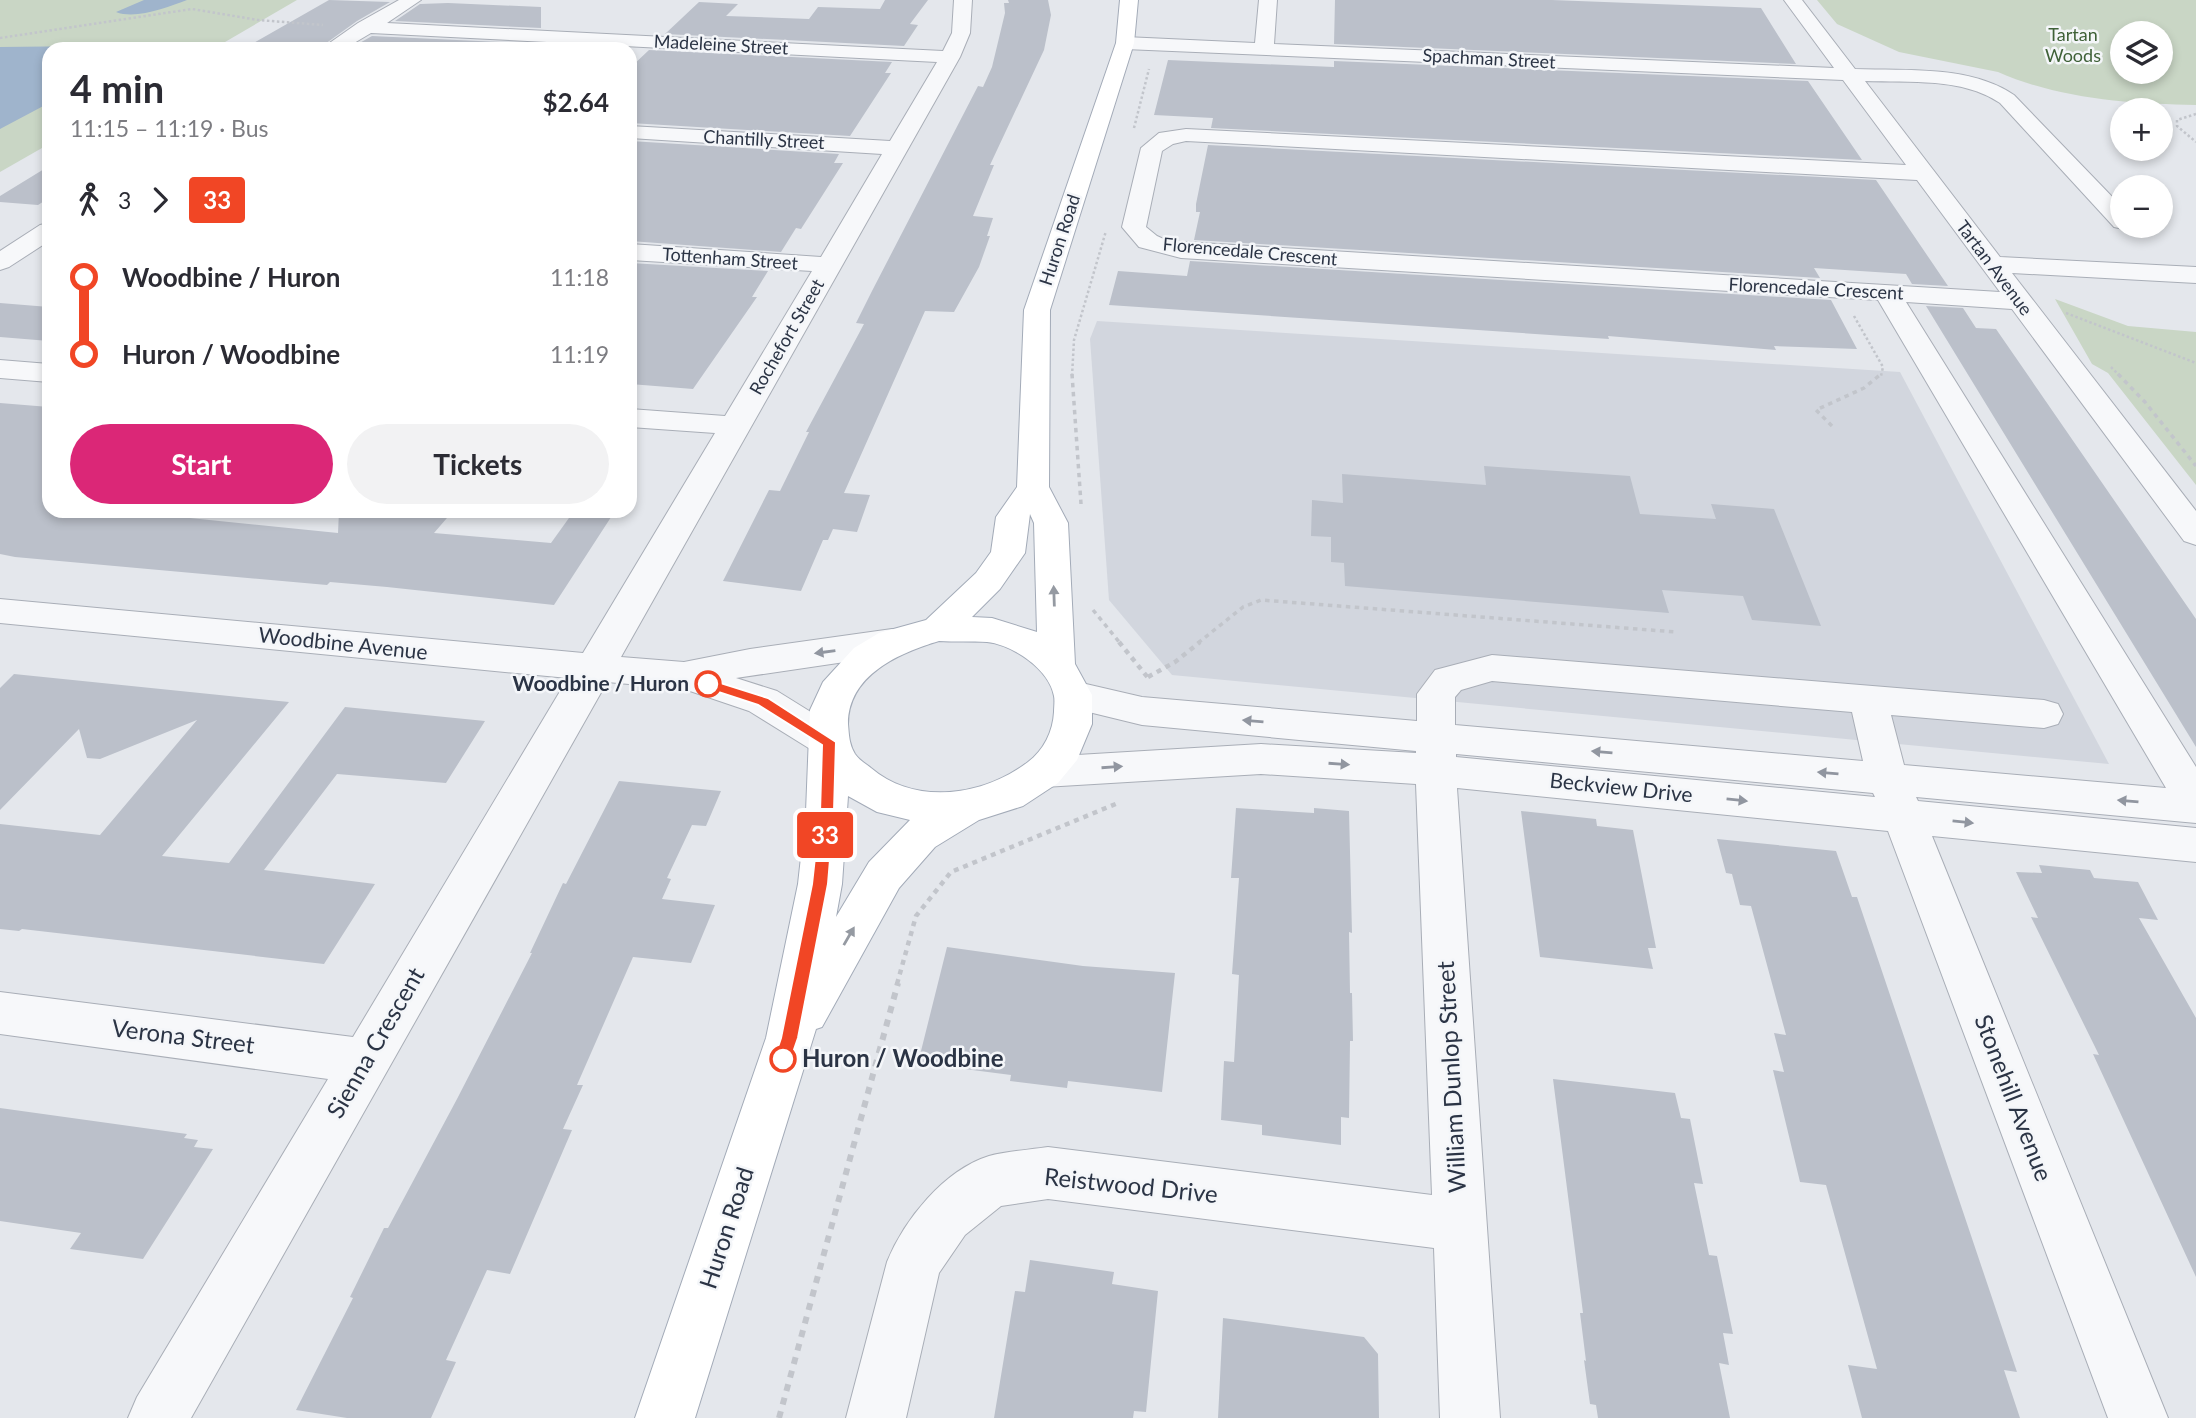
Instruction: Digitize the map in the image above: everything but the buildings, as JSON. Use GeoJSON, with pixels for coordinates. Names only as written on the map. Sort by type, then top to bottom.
{"type":"FeatureCollection","features":[{"type":"Feature","properties":{"kind":"main road","name":"Huron Road"},"geometry":{"type":"LineString","coordinates":[[1064,679],[1051,523],[1033,487],[1037,310],[1125,43],[1129,0]]}},
{"type":"Feature","properties":{"kind":"main road"},"geometry":{"type":"LineString","coordinates":[[939,629],[988,581],[1008,552],[1012,517],[1033,487]]}},
{"type":"Feature","properties":{"kind":"main road"},"geometry":{"type":"LineString","coordinates":[[939,629],[992,630],[1029,643],[1064,679],[1073,724],[1063,749],[1044,772],[1008,794],[967,807],[936,809],[892,801],[870,791],[842,767],[829,742],[829,710],[836,692],[867,657],[892,642],[939,629]]}},
{"type":"Feature","properties":{"kind":"main road","name":"Huron Road"},"geometry":{"type":"LineString","coordinates":[[665,1418],[790,1038],[820,884],[827,812],[829,742]]}},
{"type":"Feature","properties":{"kind":"main road","name":"Huron Road"},"geometry":{"type":"LineString","coordinates":[[790,1038],[884,875],[920,835],[967,807]]}},
{"type":"Feature","properties":{"kind":"street"},"geometry":{"type":"LineString","coordinates":[[342,42],[412,0]]}},
{"type":"Feature","properties":{"kind":"street","name":"Rochefort Street"},"geometry":{"type":"LineString","coordinates":[[595,669],[950,57],[961,33],[963,0]]}},
{"type":"Feature","properties":{"kind":"street"},"geometry":{"type":"LineString","coordinates":[[1264,48],[1268,0]]}},
{"type":"Feature","properties":{"kind":"street","name":"Tartan Avenue"},"geometry":{"type":"LineString","coordinates":[[1793,0],[2196,534]]}},
{"type":"Feature","properties":{"kind":"street","name":"Madeleine Street"},"geometry":{"type":"LineString","coordinates":[[365,27],[950,57]]}},
{"type":"Feature","properties":{"kind":"street","name":"Spachman Street"},"geometry":{"type":"LineString","coordinates":[[1125,43],[1852,77],[1950,79],[1991,89],[2007,99],[2110,209]]}},
{"type":"Feature","properties":{"kind":"street","name":"Chantilly Street"},"geometry":{"type":"LineString","coordinates":[[637,132],[898,148]]}},
{"type":"Feature","properties":{"kind":"street","name":"Florencedale Crescent"},"geometry":{"type":"LineString","coordinates":[[1922,173],[1186,135],[1167,138],[1152,148],[1135,223],[1136,231],[1149,242],[1181,250],[2019,301]]}},
{"type":"Feature","properties":{"kind":"street"},"geometry":{"type":"LineString","coordinates":[[0,262],[42,235]]}},
{"type":"Feature","properties":{"kind":"street","name":"Spachman Street"},"geometry":{"type":"LineString","coordinates":[[2139,238],[2184,275]]}},
{"type":"Feature","properties":{"kind":"street","name":"Tottenham Street"},"geometry":{"type":"LineString","coordinates":[[637,252],[830,265]]}},
{"type":"Feature","properties":{"kind":"street"},"geometry":{"type":"LineString","coordinates":[[1991,264],[2184,275]]}},
{"type":"Feature","properties":{"kind":"street"},"geometry":{"type":"LineString","coordinates":[[1887,293],[2196,805]]}},
{"type":"Feature","properties":{"kind":"street"},"geometry":{"type":"LineString","coordinates":[[0,369],[42,372]]}},
{"type":"Feature","properties":{"kind":"street"},"geometry":{"type":"LineString","coordinates":[[637,419],[736,426]]}},
{"type":"Feature","properties":{"kind":"street","name":"Woodbine Avenue"},"geometry":{"type":"LineString","coordinates":[[0,611],[686,676],[763,701],[829,742]]}},
{"type":"Feature","properties":{"kind":"street","name":"Woodbine Avenue"},"geometry":{"type":"LineString","coordinates":[[686,676],[750,662],[892,642]]}},
{"type":"Feature","properties":{"kind":"street","name":"William Dunlop Street"},"geometry":{"type":"LineString","coordinates":[[1470,1418],[1436,753],[1436,694],[1448,680],[1492,668],[2045,714]]}},
{"type":"Feature","properties":{"kind":"street","name":"Sienna Crescent"},"geometry":{"type":"LineString","coordinates":[[158,1418],[595,669]]}},
{"type":"Feature","properties":{"kind":"street","name":"Beckview Drive"},"geometry":{"type":"LineString","coordinates":[[1064,679],[1142,711],[1436,753],[1896,797],[2196,845]]}},
{"type":"Feature","properties":{"kind":"street","name":"Stonehill Avenue"},"geometry":{"type":"LineString","coordinates":[[1868,699],[1896,797],[2138,1418]]}},
{"type":"Feature","properties":{"kind":"street","name":"Beckview Drive"},"geometry":{"type":"LineString","coordinates":[[1044,772],[1261,759],[1436,753]]}},
{"type":"Feature","properties":{"kind":"street","name":"Beckview Drive"},"geometry":{"type":"LineString","coordinates":[[1896,797],[2196,805]]}},
{"type":"Feature","properties":{"kind":"street","name":"Verona Street"},"geometry":{"type":"LineString","coordinates":[[0,1013],[366,1061]]}},
{"type":"Feature","properties":{"kind":"street","name":"Reistwood Drive"},"geometry":{"type":"LineString","coordinates":[[876,1418],[914,1262],[946,1216],[990,1182],[1048,1173],[1460,1225]]}},
{"type":"Feature","properties":{"kind":"path"},"geometry":{"type":"LineString","coordinates":[[0,38],[192,9],[258,20],[365,27]]}},
{"type":"Feature","properties":{"kind":"path"},"geometry":{"type":"LineString","coordinates":[[1132,135],[1150,63]]}},
{"type":"Feature","properties":{"kind":"path"},"geometry":{"type":"LineString","coordinates":[[2196,114],[2177,120],[2177,126],[2196,142]]}},
{"type":"Feature","properties":{"kind":"path"},"geometry":{"type":"LineString","coordinates":[[1082,516],[1071,384],[1073,351],[1108,225]]}},
{"type":"Feature","properties":{"kind":"path"},"geometry":{"type":"LineString","coordinates":[[1832,426],[1816,410],[1864,388],[1881,376],[1882,367],[1849,306]]}},
{"type":"Feature","properties":{"kind":"path"},"geometry":{"type":"LineString","coordinates":[[2054,308],[2196,363]]}},
{"type":"Feature","properties":{"kind":"path"},"geometry":{"type":"LineString","coordinates":[[2109,364],[2145,402],[2196,466]]}},
{"type":"Feature","properties":{"kind":"path"},"geometry":{"type":"LineString","coordinates":[[1148,677],[1175,662],[1242,607],[1261,600],[1676,632]]}},
{"type":"Feature","properties":{"kind":"path"},"geometry":{"type":"LineString","coordinates":[[1091,601],[1093,612],[1155,686]]}},
{"type":"Feature","properties":{"kind":"path"},"geometry":{"type":"LineString","coordinates":[[779,1418],[916,916],[950,872],[1129,798]]}},
{"type":"Feature","properties":{"kind":"shaded area"},"geometry":{"type":"Polygon","coordinates":[[[1097,321],[1900,372],[2109,764],[1172,675],[1109,600],[1090,339],[1097,321]]]}},
{"type":"Feature","properties":{"kind":"green space"},"geometry":{"type":"Polygon","coordinates":[[[0,0],[297,0],[225,42],[42,42],[42,148],[0,172],[0,0]]]}},
{"type":"Feature","properties":{"kind":"green space","name":"Tartan Woods"},"geometry":{"type":"Polygon","coordinates":[[[1817,0],[2196,0],[2196,105],[2173,104],[2173,98],[2110,100],[2070,94],[1998,72],[1899,52],[1837,24],[1817,0]]]}},
{"type":"Feature","properties":{"kind":"green space"},"geometry":{"type":"Polygon","coordinates":[[[2055,299],[2128,326],[2196,332],[2196,485],[2108,373],[2092,364],[2055,299]]]}},
{"type":"Feature","properties":{"kind":"water"},"geometry":{"type":"Polygon","coordinates":[[[144,0],[187,0],[142,14],[116,12],[144,0]]]}},
{"type":"Feature","properties":{"kind":"water"},"geometry":{"type":"Polygon","coordinates":[[[0,47],[42,47],[42,107],[0,129],[0,47]]]}},
{"type":"Feature","properties":{"kind":"bus line","name":"33"},"geometry":{"type":"LineString","coordinates":[[708,684],[763,701],[829,742],[827,812],[820,884],[790,1038],[783,1059]]}},
{"type":"Feature","properties":{"kind":"place","name":"Woodbine / Huron"},"geometry":{"type":"Point","coordinates":[708,684]}},
{"type":"Feature","properties":{"kind":"place","name":"Huron / Woodbine"},"geometry":{"type":"Point","coordinates":[783,1059]}}]}
